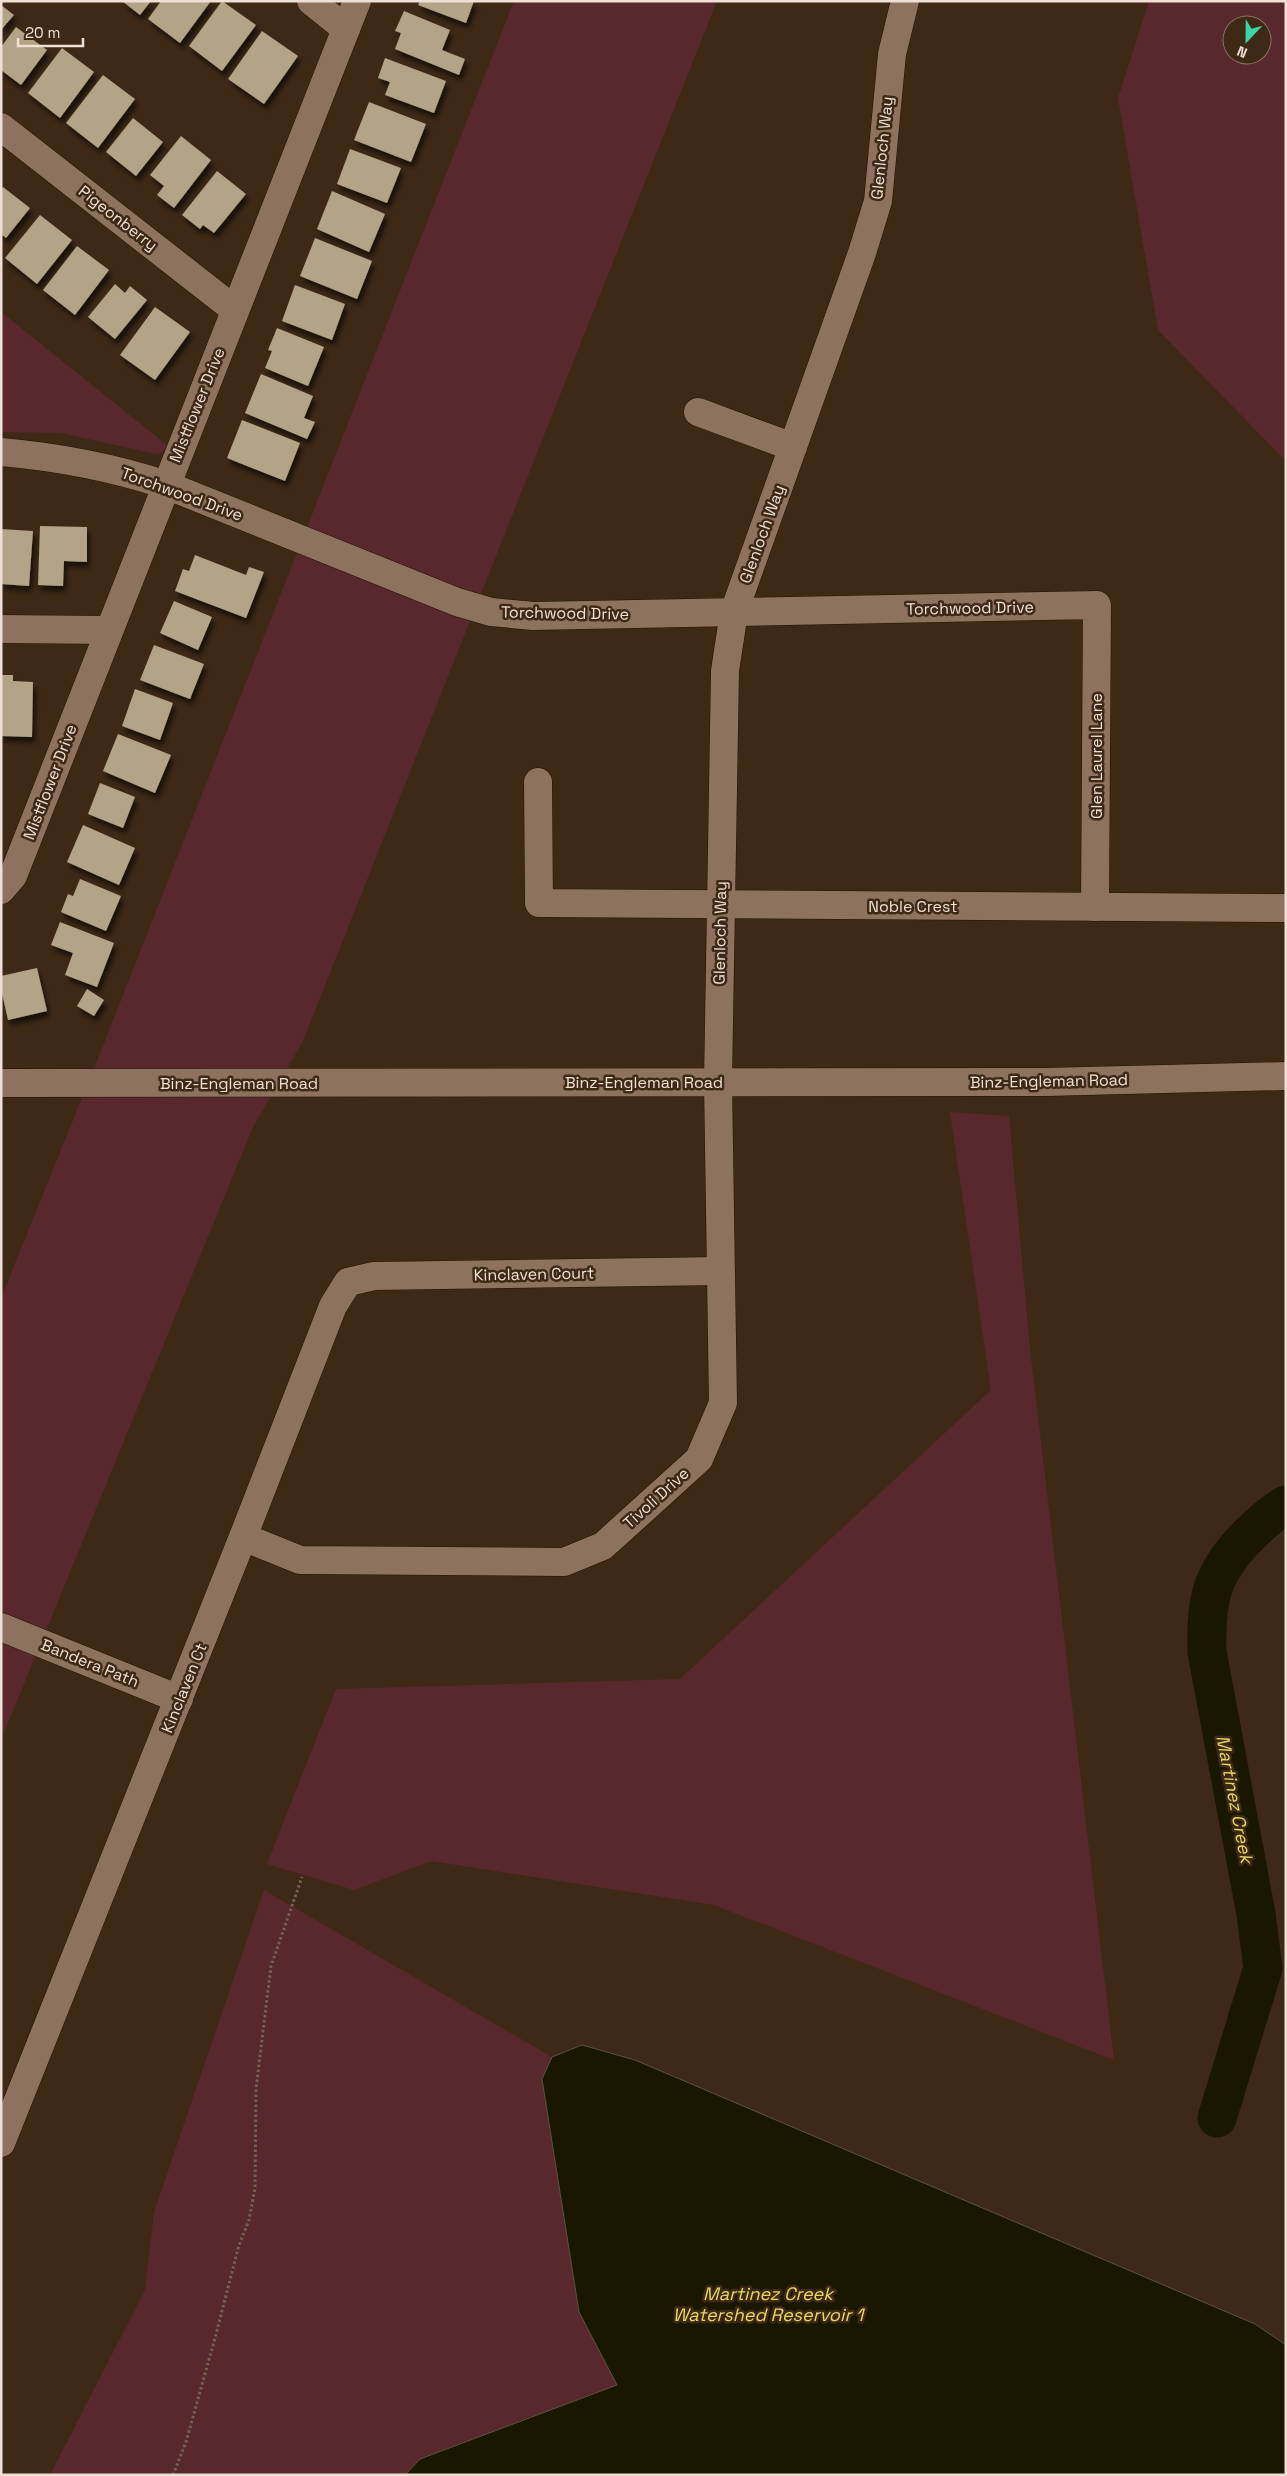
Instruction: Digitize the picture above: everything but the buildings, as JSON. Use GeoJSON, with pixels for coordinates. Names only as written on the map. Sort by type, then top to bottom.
{"type":"FeatureCollection","features":[{"type":"Feature","properties":{"kind":"street"},"geometry":{"type":"LineString","coordinates":[[311,1],[346,29]]}},
{"type":"Feature","properties":{"kind":"street","name":"Mistflower Drive"},"geometry":{"type":"LineString","coordinates":[[1,890],[13,876],[357,1]]}},
{"type":"Feature","properties":{"kind":"street","name":"Glenloch Way"},"geometry":{"type":"LineString","coordinates":[[718,1082],[725,671],[734,612],[878,201],[892,54],[905,1]]}},
{"type":"Feature","properties":{"kind":"street","name":"Pigeonberry"},"geometry":{"type":"LineString","coordinates":[[1,127],[235,310]]}},
{"type":"Feature","properties":{"kind":"street"},"geometry":{"type":"LineString","coordinates":[[698,412],[793,447]]}},
{"type":"Feature","properties":{"kind":"street","name":"Torchwood Drive"},"geometry":{"type":"LineString","coordinates":[[1,452],[72,460],[122,470],[166,485],[457,602],[491,612],[533,616],[1097,605]]}},
{"type":"Feature","properties":{"kind":"street","name":"Glen Laurel Lane"},"geometry":{"type":"LineString","coordinates":[[1095,907],[1097,605]]}},
{"type":"Feature","properties":{"kind":"street"},"geometry":{"type":"LineString","coordinates":[[1,629],[109,630]]}},
{"type":"Feature","properties":{"kind":"street","name":"Noble Crest"},"geometry":{"type":"LineString","coordinates":[[538,782],[540,903],[1286,908]]}},
{"type":"Feature","properties":{"kind":"street","name":"Binz-Engleman Road"},"geometry":{"type":"LineString","coordinates":[[1,1083],[1046,1082],[1286,1076]]}},
{"type":"Feature","properties":{"kind":"street","name":"Tivoli Drive"},"geometry":{"type":"LineString","coordinates":[[244,1537],[300,1560],[564,1562],[603,1546],[698,1459],[722,1404],[718,1082]]}},
{"type":"Feature","properties":{"kind":"street","name":"Kinclaven Court"},"geometry":{"type":"LineString","coordinates":[[348,1282],[374,1276],[721,1272]]}},
{"type":"Feature","properties":{"kind":"street","name":"Kinclaven Ct"},"geometry":{"type":"LineString","coordinates":[[1,2143],[244,1537],[333,1306],[348,1282]]}},
{"type":"Feature","properties":{"kind":"street","name":"Bandera Path"},"geometry":{"type":"LineString","coordinates":[[1,1627],[179,1698]]}},
{"type":"Feature","properties":{"kind":"path"},"geometry":{"type":"LineString","coordinates":[[173,2475],[186,2442],[216,2338],[238,2245],[250,2220],[255,2188],[256,2088],[271,1966],[302,1877]]}},
{"type":"Feature","properties":{"kind":"shaded area"},"geometry":{"type":"Polygon","coordinates":[[[514,1],[717,1],[302,1043],[253,1127],[1,1740],[1,1298],[103,1046],[514,1]]]}},
{"type":"Feature","properties":{"kind":"shaded area"},"geometry":{"type":"Polygon","coordinates":[[[1149,1],[1286,1],[1286,461],[1158,330],[1118,98],[1149,1]]]}},
{"type":"Feature","properties":{"kind":"shaded area"},"geometry":{"type":"Polygon","coordinates":[[[1,312],[168,446],[161,453],[156,454],[61,433],[1,432],[1,312]]]}},
{"type":"Feature","properties":{"kind":"shaded area"},"geometry":{"type":"Polygon","coordinates":[[[950,1112],[1009,1116],[1030,1349],[1114,2060],[714,1905],[431,1861],[354,1890],[267,1864],[336,1689],[680,1679],[991,1390],[950,1112]]]}},
{"type":"Feature","properties":{"kind":"shaded area"},"geometry":{"type":"Polygon","coordinates":[[[264,1890],[552,2057],[579,2312],[617,2385],[420,2459],[405,2475],[50,2475],[145,2290],[154,2212],[264,1890]]]}},
{"type":"Feature","properties":{"kind":"water","name":"Martinez Creek Watershed Reservoir 1"},"geometry":{"type":"Polygon","coordinates":[[[582,2045],[635,2060],[1255,2324],[1286,2345],[1286,2475],[405,2475],[420,2459],[617,2385],[579,2312],[542,2079],[552,2057],[582,2045]]]}},
{"type":"Feature","properties":{"kind":"waterway","name":"Martinez Creek"},"geometry":{"type":"LineString","coordinates":[[1217,2118],[1263,1968],[1256,1914],[1207,1652],[1208,1616],[1214,1587],[1227,1561],[1259,1526],[1286,1505]]}}]}
